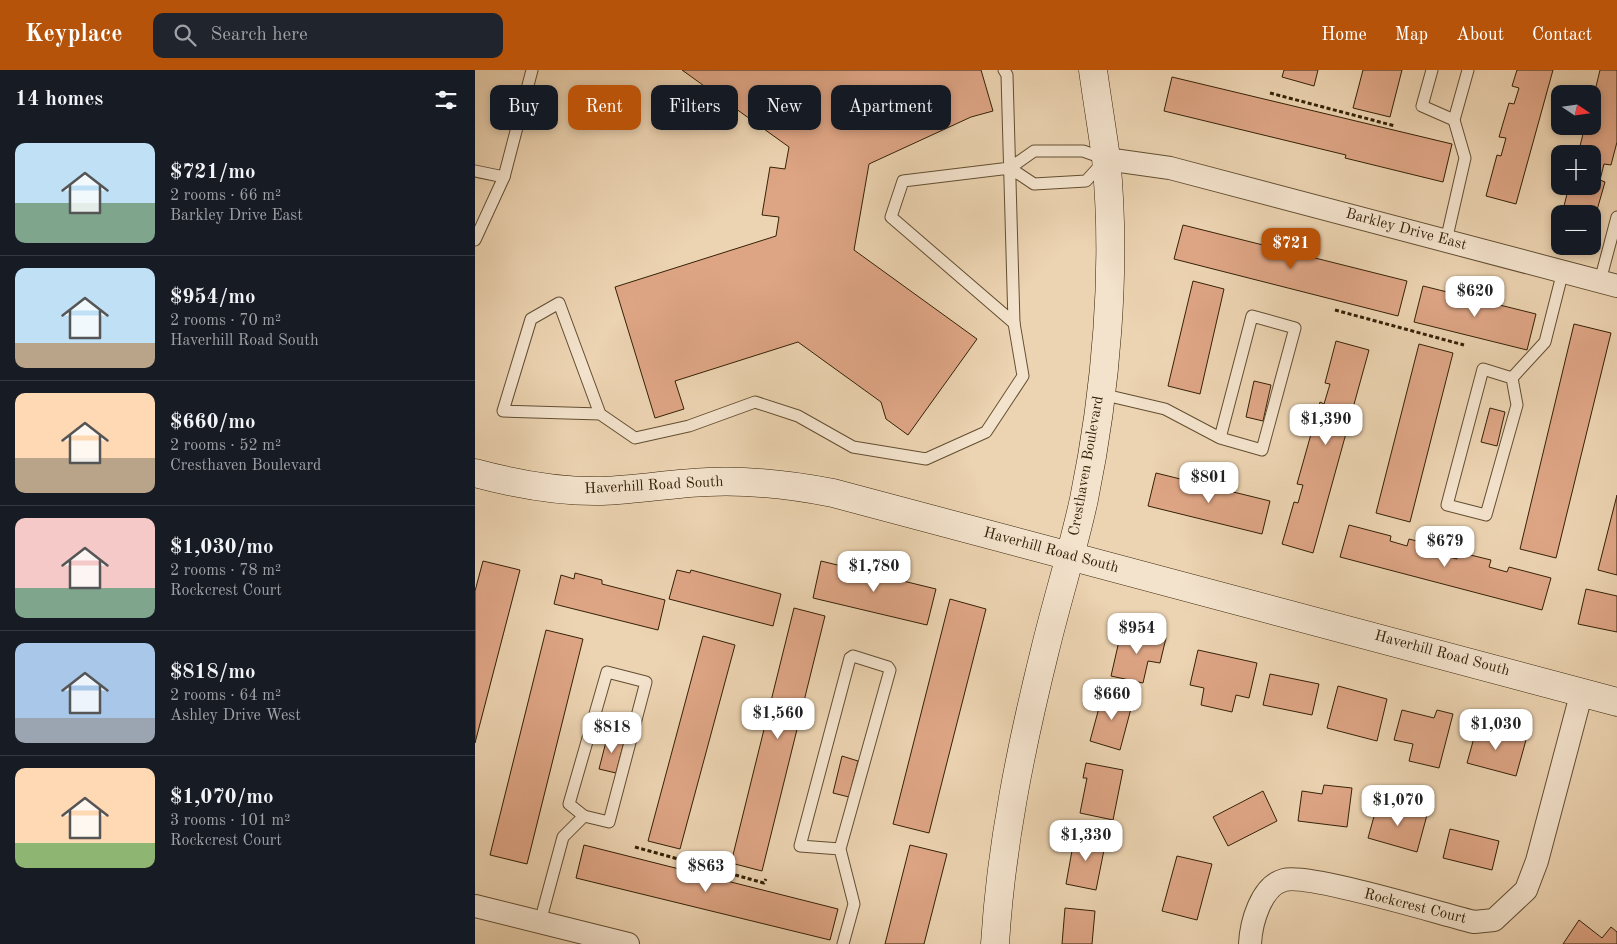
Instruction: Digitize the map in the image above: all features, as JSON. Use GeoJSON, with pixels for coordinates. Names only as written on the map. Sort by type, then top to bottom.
{"type":"FeatureCollection","features":[{"type":"Feature","properties":{"kind":"street","name":"Cresthaven Boulevard"},"geometry":{"type":"LineString","coordinates":[[995,944],[1009,822],[1025,734],[1084,500],[1101,394],[1109,280],[1106,159],[1093,70]]}},
{"type":"Feature","properties":{"kind":"street","name":"Barkley Drive East"},"geometry":{"type":"LineString","coordinates":[[1106,159],[1170,168],[1609,283]]}},
{"type":"Feature","properties":{"kind":"street","name":"Haverhill Road South"},"geometry":{"type":"LineString","coordinates":[[475,473],[511,483],[592,491],[708,482],[744,482],[797,486],[833,493],[1617,702]]}},
{"type":"Feature","properties":{"kind":"street","name":"Rockcrest Court"},"geometry":{"type":"LineString","coordinates":[[1250,944],[1251,930],[1268,888],[1284,880],[1308,881],[1342,888],[1474,922],[1494,920],[1526,890],[1534,869],[1582,692]]}},
{"type":"Feature","properties":{"kind":"street"},"geometry":{"type":"LineString","coordinates":[[475,906],[540,922],[571,937],[628,944]]}},
{"type":"Feature","properties":{"kind":"lane"},"geometry":{"type":"LineString","coordinates":[[475,240],[504,177],[532,70]]}},
{"type":"Feature","properties":{"kind":"lane"},"geometry":{"type":"LineString","coordinates":[[600,414],[559,303],[531,319],[503,411],[600,414],[635,438],[689,426],[755,402],[798,416],[853,447],[925,459],[986,432],[1023,376],[1014,323],[1007,75],[1004,70]]}},
{"type":"Feature","properties":{"kind":"lane"},"geometry":{"type":"LineString","coordinates":[[1432,70],[1422,106],[1454,120]]}},
{"type":"Feature","properties":{"kind":"lane"},"geometry":{"type":"LineString","coordinates":[[1446,240],[1465,158],[1454,120],[1468,70]]}},
{"type":"Feature","properties":{"kind":"lane"},"geometry":{"type":"LineString","coordinates":[[1010,168],[1034,184],[1087,181],[1106,159],[1083,151],[1034,151],[1010,168],[903,181],[891,217],[1014,323]]}},
{"type":"Feature","properties":{"kind":"lane"},"geometry":{"type":"LineString","coordinates":[[475,171],[504,177]]}},
{"type":"Feature","properties":{"kind":"lane"},"geometry":{"type":"LineString","coordinates":[[1609,283],[1617,217]]}},
{"type":"Feature","properties":{"kind":"lane"},"geometry":{"type":"LineString","coordinates":[[1512,378],[1545,342],[1563,271]]}},
{"type":"Feature","properties":{"kind":"lane"},"geometry":{"type":"LineString","coordinates":[[1101,394],[1165,409],[1220,438],[1263,450],[1295,328],[1252,316],[1220,438]]}},
{"type":"Feature","properties":{"kind":"lane"},"geometry":{"type":"LineString","coordinates":[[1483,369],[1512,378],[1517,405],[1486,515],[1447,505],[1483,369]]}},
{"type":"Feature","properties":{"kind":"lane"},"geometry":{"type":"LineString","coordinates":[[840,849],[800,846],[850,658],[853,656],[888,667],[890,670],[840,849],[854,904],[843,944]]}},
{"type":"Feature","properties":{"kind":"lane"},"geometry":{"type":"LineString","coordinates":[[607,672],[646,682],[609,822],[584,816],[569,804],[607,672]]}},
{"type":"Feature","properties":{"kind":"lane"},"geometry":{"type":"LineString","coordinates":[[540,922],[563,837],[584,816]]}},
{"type":"Feature","properties":{"kind":"path"},"geometry":{"type":"LineString","coordinates":[[1270,94],[1395,126]]}},
{"type":"Feature","properties":{"kind":"path"},"geometry":{"type":"LineString","coordinates":[[1335,310],[1464,344]]}},
{"type":"Feature","properties":{"kind":"path"},"geometry":{"type":"LineString","coordinates":[[635,847],[764,883],[766,879]]}},
{"type":"Feature","properties":{"kind":"building"},"geometry":{"type":"Polygon","coordinates":[[[682,70],[981,70],[993,111],[971,117],[951,126],[951,85],[831,85],[831,130],[943,130],[869,164],[854,250],[977,339],[908,435],[886,419],[881,402],[798,342],[675,381],[684,409],[655,418],[615,287],[776,236],[779,217],[762,215],[770,167],[785,169],[789,147],[765,130],[821,130],[821,85],[748,85],[748,117],[738,110],[738,85],[703,85],[682,70]]]}},
{"type":"Feature","properties":{"kind":"building"},"geometry":{"type":"Polygon","coordinates":[[[1284,70],[1318,70],[1314,86],[1282,77],[1284,70]]]}},
{"type":"Feature","properties":{"kind":"building"},"geometry":{"type":"Polygon","coordinates":[[[1363,70],[1402,70],[1390,117],[1353,108],[1363,70]]]}},
{"type":"Feature","properties":{"kind":"building"},"geometry":{"type":"Polygon","coordinates":[[[1517,70],[1553,70],[1516,204],[1486,196],[1497,155],[1501,156],[1506,138],[1499,137],[1509,103],[1514,104],[1519,88],[1512,86],[1517,70]]]}},
{"type":"Feature","properties":{"kind":"building"},"geometry":{"type":"Polygon","coordinates":[[[1600,70],[1617,70],[1617,142],[1611,165],[1604,164],[1601,176],[1601,145],[1580,145],[1583,135],[1601,135],[1601,85],[1596,85],[1600,70]]]}},
{"type":"Feature","properties":{"kind":"building"},"geometry":{"type":"Polygon","coordinates":[[[1172,77],[1452,144],[1443,182],[1345,158],[1346,155],[1164,111],[1172,77]]]}},
{"type":"Feature","properties":{"kind":"building"},"geometry":{"type":"Polygon","coordinates":[[[1601,180],[1605,182],[1598,205],[1564,205],[1567,195],[1601,195],[1601,180]]]}},
{"type":"Feature","properties":{"kind":"building"},"geometry":{"type":"Polygon","coordinates":[[[1183,225],[1407,281],[1398,316],[1174,259],[1183,225]]]}},
{"type":"Feature","properties":{"kind":"building"},"geometry":{"type":"Polygon","coordinates":[[[1193,281],[1224,289],[1200,394],[1168,386],[1193,281]]]}},
{"type":"Feature","properties":{"kind":"building"},"geometry":{"type":"Polygon","coordinates":[[[1423,286],[1536,314],[1527,350],[1414,322],[1423,286]]]}},
{"type":"Feature","properties":{"kind":"building"},"geometry":{"type":"Polygon","coordinates":[[[1574,324],[1611,333],[1556,558],[1520,549],[1574,324]]]}},
{"type":"Feature","properties":{"kind":"building"},"geometry":{"type":"Polygon","coordinates":[[[1336,341],[1369,350],[1313,553],[1282,544],[1294,502],[1298,503],[1303,485],[1297,484],[1320,402],[1324,404],[1330,384],[1325,383],[1336,341]]]}},
{"type":"Feature","properties":{"kind":"building"},"geometry":{"type":"Polygon","coordinates":[[[1419,344],[1453,353],[1410,522],[1376,513],[1419,344]]]}},
{"type":"Feature","properties":{"kind":"building"},"geometry":{"type":"Polygon","coordinates":[[[1254,381],[1271,385],[1263,421],[1246,417],[1254,381]]]}},
{"type":"Feature","properties":{"kind":"building"},"geometry":{"type":"Polygon","coordinates":[[[1490,408],[1505,412],[1497,446],[1481,442],[1490,408]]]}},
{"type":"Feature","properties":{"kind":"building"},"geometry":{"type":"Polygon","coordinates":[[[1156,473],[1270,501],[1262,534],[1148,506],[1156,473]]]}},
{"type":"Feature","properties":{"kind":"building"},"geometry":{"type":"Polygon","coordinates":[[[1617,495],[1617,575],[1598,570],[1617,495]]]}},
{"type":"Feature","properties":{"kind":"building"},"geometry":{"type":"Polygon","coordinates":[[[1349,525],[1391,536],[1390,541],[1407,546],[1409,539],[1440,547],[1438,554],[1457,559],[1458,552],[1491,560],[1489,567],[1507,572],[1509,567],[1551,578],[1542,610],[1340,557],[1349,525]]]}},
{"type":"Feature","properties":{"kind":"building"},"geometry":{"type":"Polygon","coordinates":[[[483,561],[520,570],[475,743],[475,591],[483,561]]]}},
{"type":"Feature","properties":{"kind":"building"},"geometry":{"type":"Polygon","coordinates":[[[821,561],[936,589],[927,625],[813,598],[821,561]]]}},
{"type":"Feature","properties":{"kind":"building"},"geometry":{"type":"Polygon","coordinates":[[[677,570],[690,573],[691,570],[781,594],[773,626],[669,599],[677,570]]]}},
{"type":"Feature","properties":{"kind":"building"},"geometry":{"type":"Polygon","coordinates":[[[575,573],[602,580],[602,584],[665,600],[658,630],[554,604],[561,575],[574,579],[575,573]]]}},
{"type":"Feature","properties":{"kind":"building"},"geometry":{"type":"Polygon","coordinates":[[[1586,589],[1617,596],[1617,632],[1578,624],[1586,589]]]}},
{"type":"Feature","properties":{"kind":"building"},"geometry":{"type":"Polygon","coordinates":[[[950,599],[986,609],[929,833],[893,824],[950,599]]]}},
{"type":"Feature","properties":{"kind":"building"},"geometry":{"type":"Polygon","coordinates":[[[794,608],[825,616],[762,871],[731,863],[794,608]]]}},
{"type":"Feature","properties":{"kind":"building"},"geometry":{"type":"Polygon","coordinates":[[[1122,628],[1166,638],[1160,663],[1148,661],[1143,683],[1111,676],[1122,628]]]}},
{"type":"Feature","properties":{"kind":"building"},"geometry":{"type":"Polygon","coordinates":[[[546,630],[583,639],[527,864],[490,855],[546,630]]]}},
{"type":"Feature","properties":{"kind":"building"},"geometry":{"type":"Polygon","coordinates":[[[703,636],[735,645],[680,849],[648,841],[703,636]]]}},
{"type":"Feature","properties":{"kind":"building"},"geometry":{"type":"Polygon","coordinates":[[[1198,650],[1257,663],[1249,698],[1236,695],[1232,712],[1201,705],[1204,688],[1190,685],[1198,650]]]}},
{"type":"Feature","properties":{"kind":"building"},"geometry":{"type":"Polygon","coordinates":[[[1270,674],[1319,684],[1312,715],[1263,705],[1270,674]]]}},
{"type":"Feature","properties":{"kind":"building"},"geometry":{"type":"Polygon","coordinates":[[[1338,686],[1387,699],[1377,741],[1327,728],[1338,686]]]}},
{"type":"Feature","properties":{"kind":"building"},"geometry":{"type":"Polygon","coordinates":[[[1103,693],[1133,701],[1120,750],[1090,741],[1103,693]]]}},
{"type":"Feature","properties":{"kind":"building"},"geometry":{"type":"Polygon","coordinates":[[[1402,710],[1434,718],[1437,710],[1453,714],[1439,768],[1409,761],[1413,744],[1394,740],[1402,710]]]}},
{"type":"Feature","properties":{"kind":"building"},"geometry":{"type":"Polygon","coordinates":[[[1477,727],[1526,740],[1516,776],[1467,763],[1477,727]]]}},
{"type":"Feature","properties":{"kind":"building"},"geometry":{"type":"Polygon","coordinates":[[[608,734],[625,738],[616,773],[599,769],[608,734]]]}},
{"type":"Feature","properties":{"kind":"building"},"geometry":{"type":"Polygon","coordinates":[[[842,756],[858,761],[849,797],[833,793],[842,756]]]}},
{"type":"Feature","properties":{"kind":"building"},"geometry":{"type":"Polygon","coordinates":[[[1086,763],[1123,770],[1113,820],[1080,813],[1087,778],[1083,778],[1086,763]]]}},
{"type":"Feature","properties":{"kind":"building"},"geometry":{"type":"Polygon","coordinates":[[[1324,785],[1352,788],[1347,827],[1298,821],[1302,791],[1322,794],[1324,785]]]}},
{"type":"Feature","properties":{"kind":"building"},"geometry":{"type":"Polygon","coordinates":[[[1263,791],[1277,821],[1228,846],[1213,817],[1263,791]]]}},
{"type":"Feature","properties":{"kind":"building"},"geometry":{"type":"Polygon","coordinates":[[[1378,802],[1427,815],[1417,852],[1368,838],[1378,802]]]}},
{"type":"Feature","properties":{"kind":"building"},"geometry":{"type":"Polygon","coordinates":[[[1450,829],[1499,841],[1492,870],[1443,858],[1450,829]]]}},
{"type":"Feature","properties":{"kind":"building"},"geometry":{"type":"Polygon","coordinates":[[[1075,834],[1106,840],[1096,890],[1066,884],[1075,834]]]}},
{"type":"Feature","properties":{"kind":"building"},"geometry":{"type":"Polygon","coordinates":[[[584,845],[838,909],[830,940],[576,878],[584,845]]]}},
{"type":"Feature","properties":{"kind":"building"},"geometry":{"type":"Polygon","coordinates":[[[910,845],[947,854],[924,944],[885,944],[910,845]]]}},
{"type":"Feature","properties":{"kind":"building"},"geometry":{"type":"Polygon","coordinates":[[[1177,856],[1212,864],[1197,920],[1162,911],[1177,856]]]}},
{"type":"Feature","properties":{"kind":"building"},"geometry":{"type":"Polygon","coordinates":[[[1065,908],[1095,911],[1092,944],[1062,944],[1065,908]]]}},
{"type":"Feature","properties":{"kind":"building"},"geometry":{"type":"Polygon","coordinates":[[[1579,920],[1602,938],[1611,927],[1617,932],[1617,944],[1563,944],[1579,920]]]}}]}
